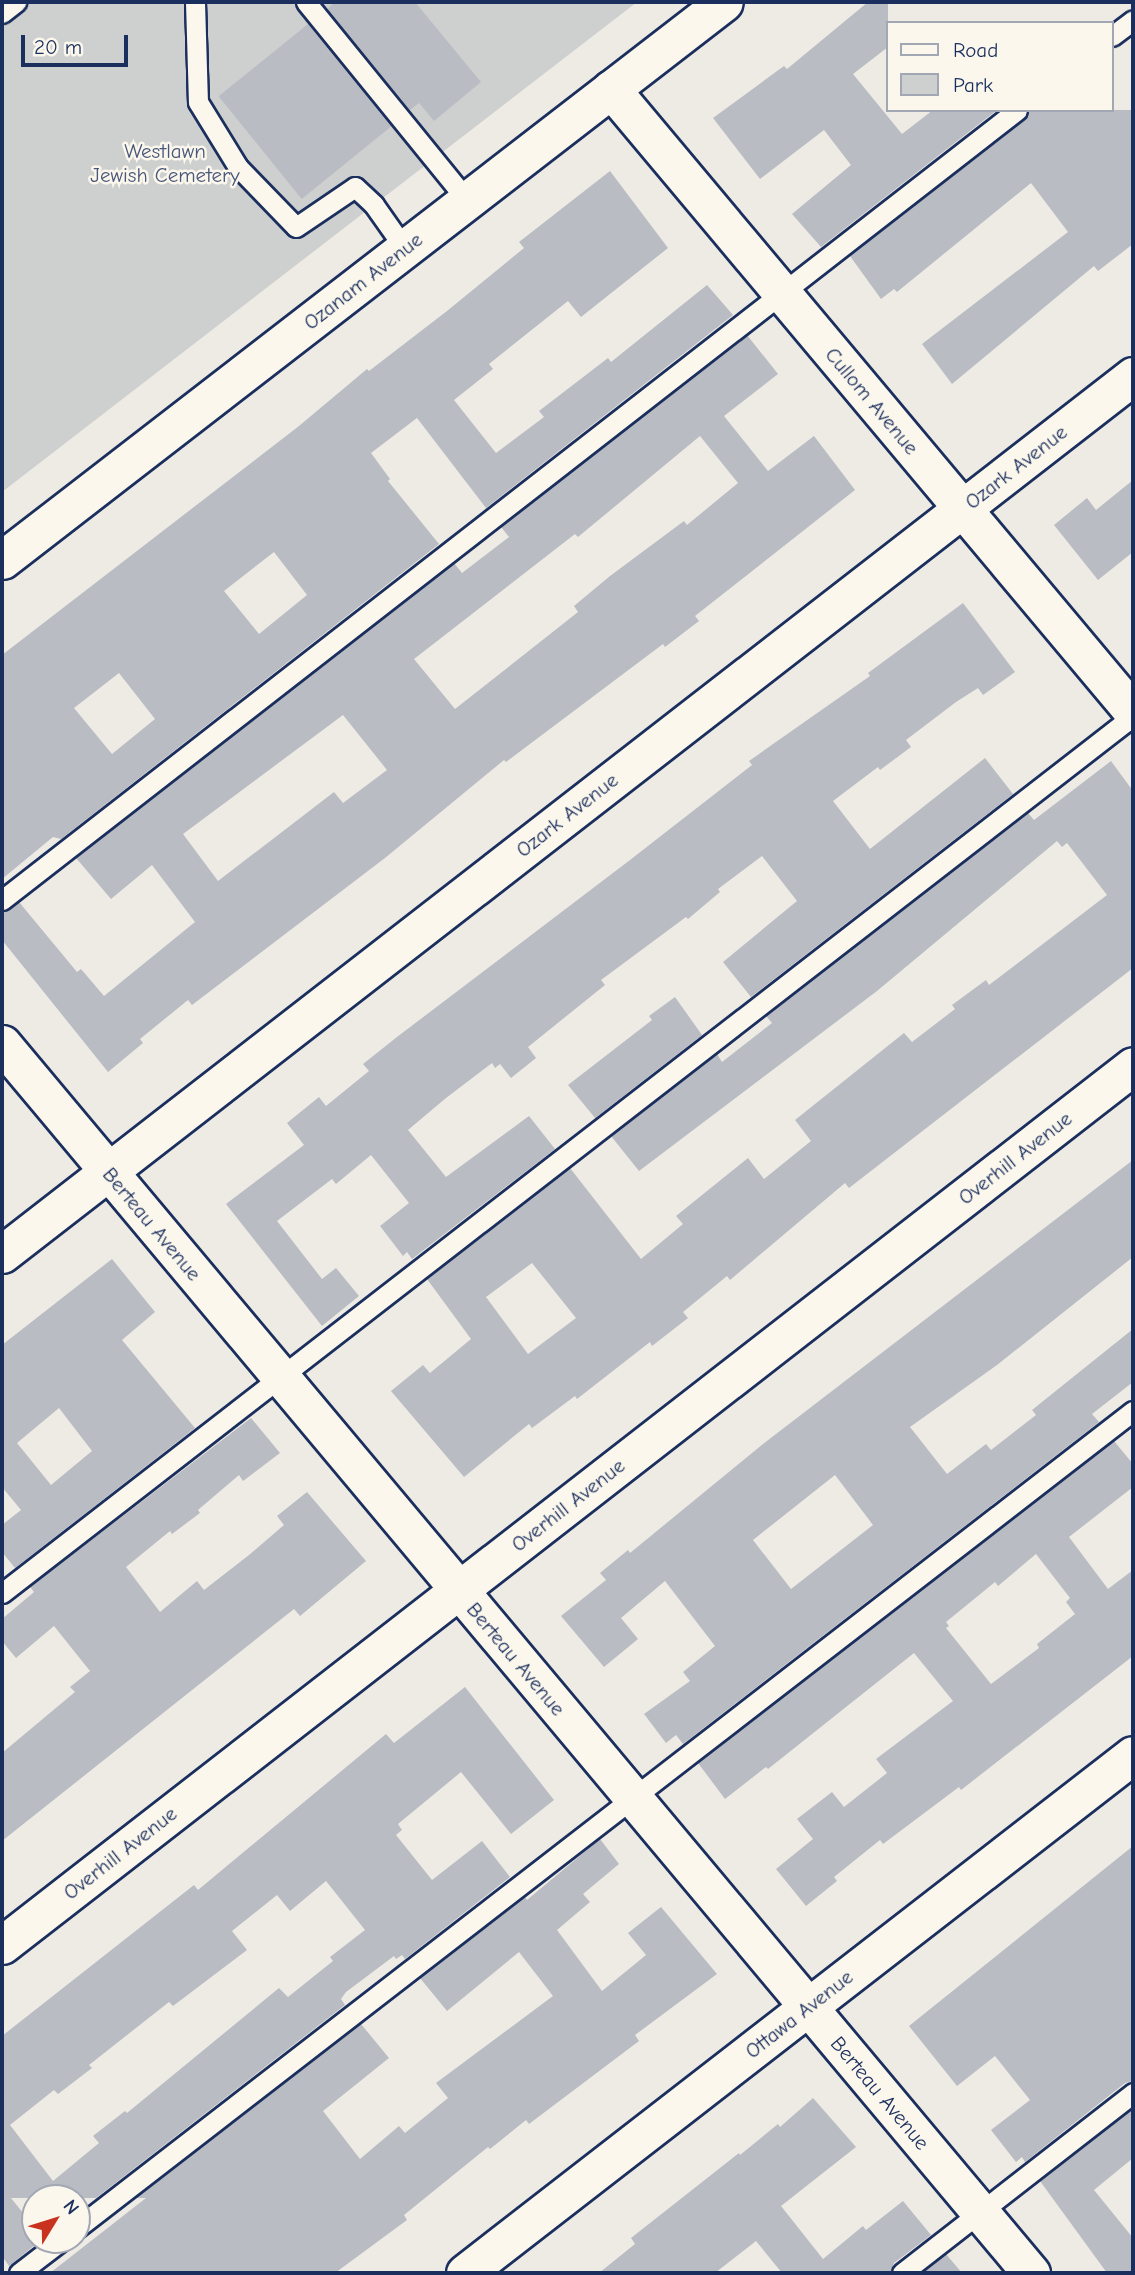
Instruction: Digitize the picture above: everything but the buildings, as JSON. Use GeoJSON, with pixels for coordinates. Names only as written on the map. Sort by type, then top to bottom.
{"type":"FeatureCollection","features":[{"type":"Feature","properties":{"kind":"street","name":"Ozanam Avenue"},"geometry":{"type":"LineString","coordinates":[[2,560],[724,2]]}},
{"type":"Feature","properties":{"kind":"street","name":"Cullom Avenue"},"geometry":{"type":"LineString","coordinates":[[611,89],[1133,714]]}},
{"type":"Feature","properties":{"kind":"street","name":"Ozark Avenue"},"geometry":{"type":"LineString","coordinates":[[2,1254],[1133,376]]}},
{"type":"Feature","properties":{"kind":"street","name":"Berteau Avenue"},"geometry":{"type":"LineString","coordinates":[[2,1044],[1031,2273]]}},
{"type":"Feature","properties":{"kind":"street","name":"Overhill Avenue"},"geometry":{"type":"LineString","coordinates":[[2,1945],[1133,1066]]}},
{"type":"Feature","properties":{"kind":"street","name":"Ottawa Avenue"},"geometry":{"type":"LineString","coordinates":[[465,2273],[1133,1755]]}},
{"type":"Feature","properties":{"kind":"lane"},"geometry":{"type":"LineString","coordinates":[[2,13],[16,2]]}},
{"type":"Feature","properties":{"kind":"lane"},"geometry":{"type":"LineString","coordinates":[[195,2],[198,102],[238,167],[296,227],[355,187],[374,205],[405,249]]}},
{"type":"Feature","properties":{"kind":"lane"},"geometry":{"type":"LineString","coordinates":[[306,2],[467,201]]}},
{"type":"Feature","properties":{"kind":"lane"},"geometry":{"type":"LineString","coordinates":[[1114,34],[1133,20]]}},
{"type":"Feature","properties":{"kind":"lane"},"geometry":{"type":"LineString","coordinates":[[2,900],[1014,112]]}},
{"type":"Feature","properties":{"kind":"lane"},"geometry":{"type":"LineString","coordinates":[[2,1593],[1133,714]]}},
{"type":"Feature","properties":{"kind":"lane"},"geometry":{"type":"LineString","coordinates":[[91,2217],[1133,1411]]}},
{"type":"Feature","properties":{"kind":"lane"},"geometry":{"type":"LineString","coordinates":[[902,2273],[1133,2093]]}},
{"type":"Feature","properties":{"kind":"lane"},"geometry":{"type":"LineString","coordinates":[[19,2273],[44,2254]]}},
{"type":"Feature","properties":{"kind":"green space","name":"Westlawn Jewish Cemetery"},"geometry":{"type":"Polygon","coordinates":[[[2,2],[637,2],[2,492],[2,2]]]}}]}
